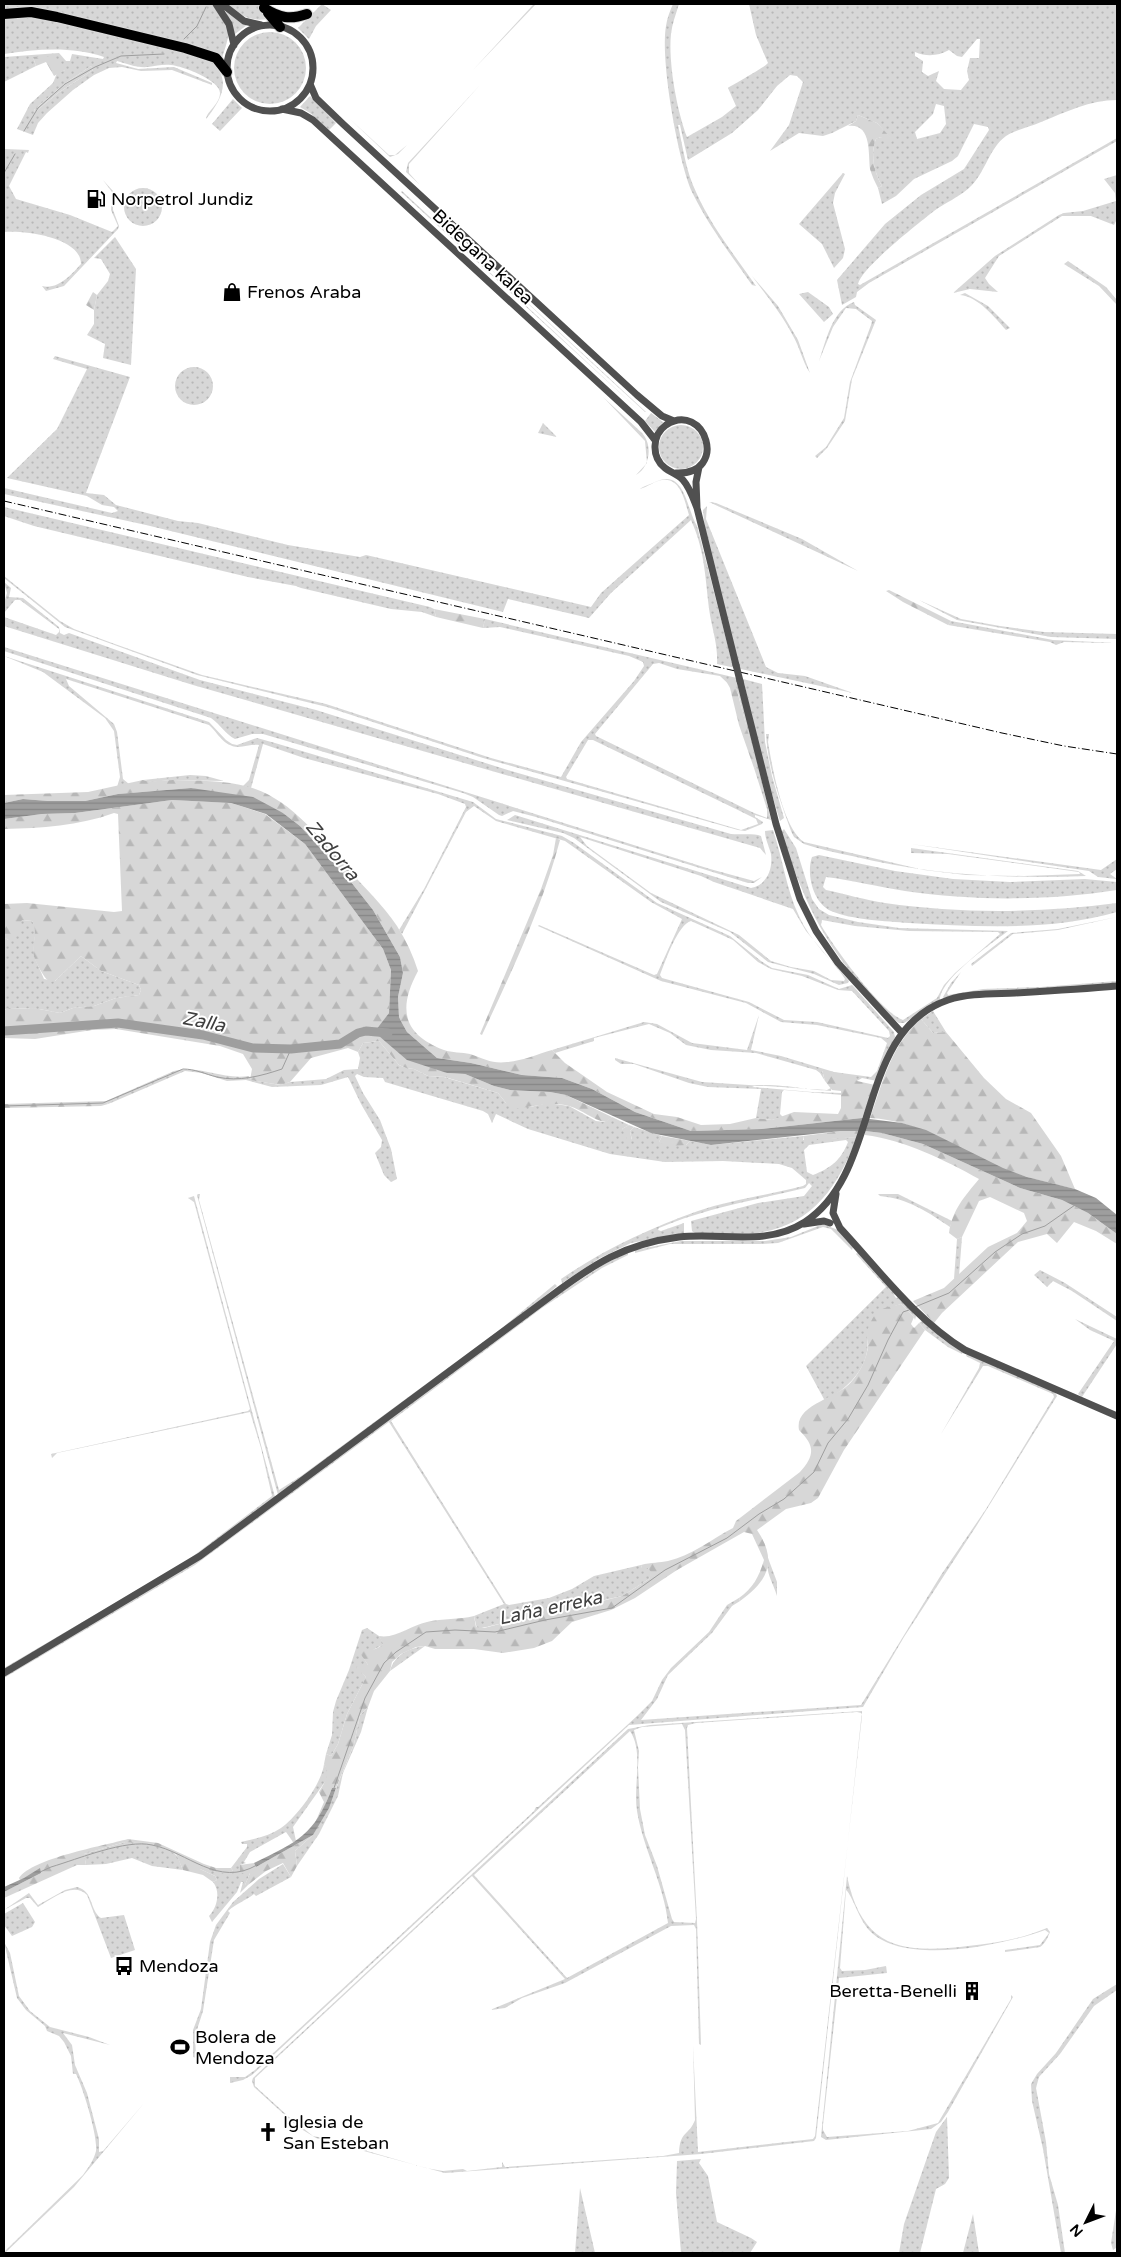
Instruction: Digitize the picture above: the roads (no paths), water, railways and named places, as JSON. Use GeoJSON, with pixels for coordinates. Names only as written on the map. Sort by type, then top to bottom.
{"type":"FeatureCollection","features":[{"type":"Feature","properties":{"kind":"highway"},"geometry":{"type":"LineString","coordinates":[[264,6],[282,18],[290,19],[307,14]]}},
{"type":"Feature","properties":{"kind":"highway"},"geometry":{"type":"LineString","coordinates":[[264,6],[280,27]]}},
{"type":"Feature","properties":{"kind":"highway"},"geometry":{"type":"LineString","coordinates":[[4,14],[31,12],[58,17],[193,50],[216,58],[227,72]]}},
{"type":"Feature","properties":{"kind":"street"},"geometry":{"type":"LineString","coordinates":[[216,4],[229,24],[234,45]]}},
{"type":"Feature","properties":{"kind":"street"},"geometry":{"type":"LineString","coordinates":[[222,4],[244,21],[264,26],[280,27],[294,33],[308,49],[312,70],[310,84],[299,100],[282,109],[266,111],[249,105],[234,92],[227,72],[230,54],[234,45],[250,30],[264,26]]}},
{"type":"Feature","properties":{"kind":"street","name":"Bidegana kalea"},"geometry":{"type":"LineString","coordinates":[[310,84],[316,98],[350,130],[637,395],[662,416],[674,421]]}},
{"type":"Feature","properties":{"kind":"street","name":"Bidegana kalea"},"geometry":{"type":"LineString","coordinates":[[282,109],[301,113],[313,120],[640,422],[656,440]]}},
{"type":"Feature","properties":{"kind":"street"},"geometry":{"type":"LineString","coordinates":[[676,473],[692,471],[705,460],[707,451],[705,436],[692,423],[674,421],[660,432],[654,447],[658,460],[666,469],[676,473],[688,487],[697,508],[781,843],[800,899],[816,931],[838,963],[902,1034]]}},
{"type":"Feature","properties":{"kind":"street"},"geometry":{"type":"LineString","coordinates":[[697,508],[696,482],[699,467]]}},
{"type":"Feature","properties":{"kind":"street"},"geometry":{"type":"LineString","coordinates":[[799,1225],[822,1208],[836,1192],[852,1160],[887,1061],[902,1034],[912,1022],[934,1006],[962,997],[1117,986]]}},
{"type":"Feature","properties":{"kind":"street"},"geometry":{"type":"LineString","coordinates":[[833,1221],[836,1192]]}},
{"type":"Feature","properties":{"kind":"street"},"geometry":{"type":"LineString","coordinates":[[822,1208],[921,1316],[948,1339],[965,1350],[1117,1416]]}},
{"type":"Feature","properties":{"kind":"street"},"geometry":{"type":"LineString","coordinates":[[4,1674],[200,1556],[604,1259],[646,1243],[681,1237],[765,1237],[799,1225],[833,1221]]}},
{"type":"Feature","properties":{"kind":"waterway"},"geometry":{"type":"LineString","coordinates":[[184,39],[197,26],[206,7]]}},
{"type":"Feature","properties":{"kind":"waterway"},"geometry":{"type":"LineString","coordinates":[[24,131],[38,108],[65,84],[95,67],[121,56],[164,54]]}},
{"type":"Feature","properties":{"kind":"waterway"},"geometry":{"type":"LineString","coordinates":[[4,173],[15,154]]}},
{"type":"Feature","properties":{"kind":"waterway","name":"Zalla"},"geometry":{"type":"LineString","coordinates":[[4,1031],[118,1023],[203,1035],[253,1048],[291,1049],[340,1044],[358,1033],[366,1031],[388,1033]]}},
{"type":"Feature","properties":{"kind":"waterway"},"geometry":{"type":"LineString","coordinates":[[4,1106],[103,1103],[183,1069],[233,1079],[258,1076],[282,1069],[291,1049]]}},
{"type":"Feature","properties":{"kind":"waterway","name":"Laña erreka"},"geometry":{"type":"LineString","coordinates":[[915,1307],[949,1293],[995,1252],[1022,1234],[1045,1226],[1075,1205]]}},
{"type":"Feature","properties":{"kind":"waterway","name":"Laña erreka"},"geometry":{"type":"LineString","coordinates":[[334,1788],[365,1698],[384,1663],[396,1652],[426,1632],[455,1630],[495,1632],[545,1620],[612,1608],[665,1570],[727,1538],[759,1514],[784,1499],[814,1472],[828,1443],[848,1419],[868,1385],[903,1312],[909,1310]]}},
{"type":"Feature","properties":{"kind":"waterway","name":"Laña erreka"},"geometry":{"type":"LineString","coordinates":[[40,1872],[116,1847],[141,1844],[165,1849],[216,1871],[229,1873],[243,1871],[257,1865]]}},
{"type":"Feature","properties":{"kind":"railway"},"geometry":{"type":"LineString","coordinates":[[4,501],[1002,733],[1064,746],[1117,754]]}},
{"type":"Feature","properties":{"kind":"place","name":"Norpetrol Jundiz"},"geometry":{"type":"Point","coordinates":[96,199]}},
{"type":"Feature","properties":{"kind":"place","name":"Frenos Araba"},"geometry":{"type":"Point","coordinates":[232,292]}},
{"type":"Feature","properties":{"kind":"place","name":"Mendoza"},"geometry":{"type":"Point","coordinates":[124,1966]}},
{"type":"Feature","properties":{"kind":"place","name":"Beretta-Benelli"},"geometry":{"type":"Point","coordinates":[972,1991]}},
{"type":"Feature","properties":{"kind":"place","name":"Bolera de Mendoza"},"geometry":{"type":"Point","coordinates":[180,2047]}},
{"type":"Feature","properties":{"kind":"place","name":"Iglesia de San Esteban"},"geometry":{"type":"Point","coordinates":[268,2132]}},
{"type":"Feature","properties":{"kind":"water label","name":"Zadorra"},"geometry":{"type":"Point","coordinates":[333,850]}}]}
